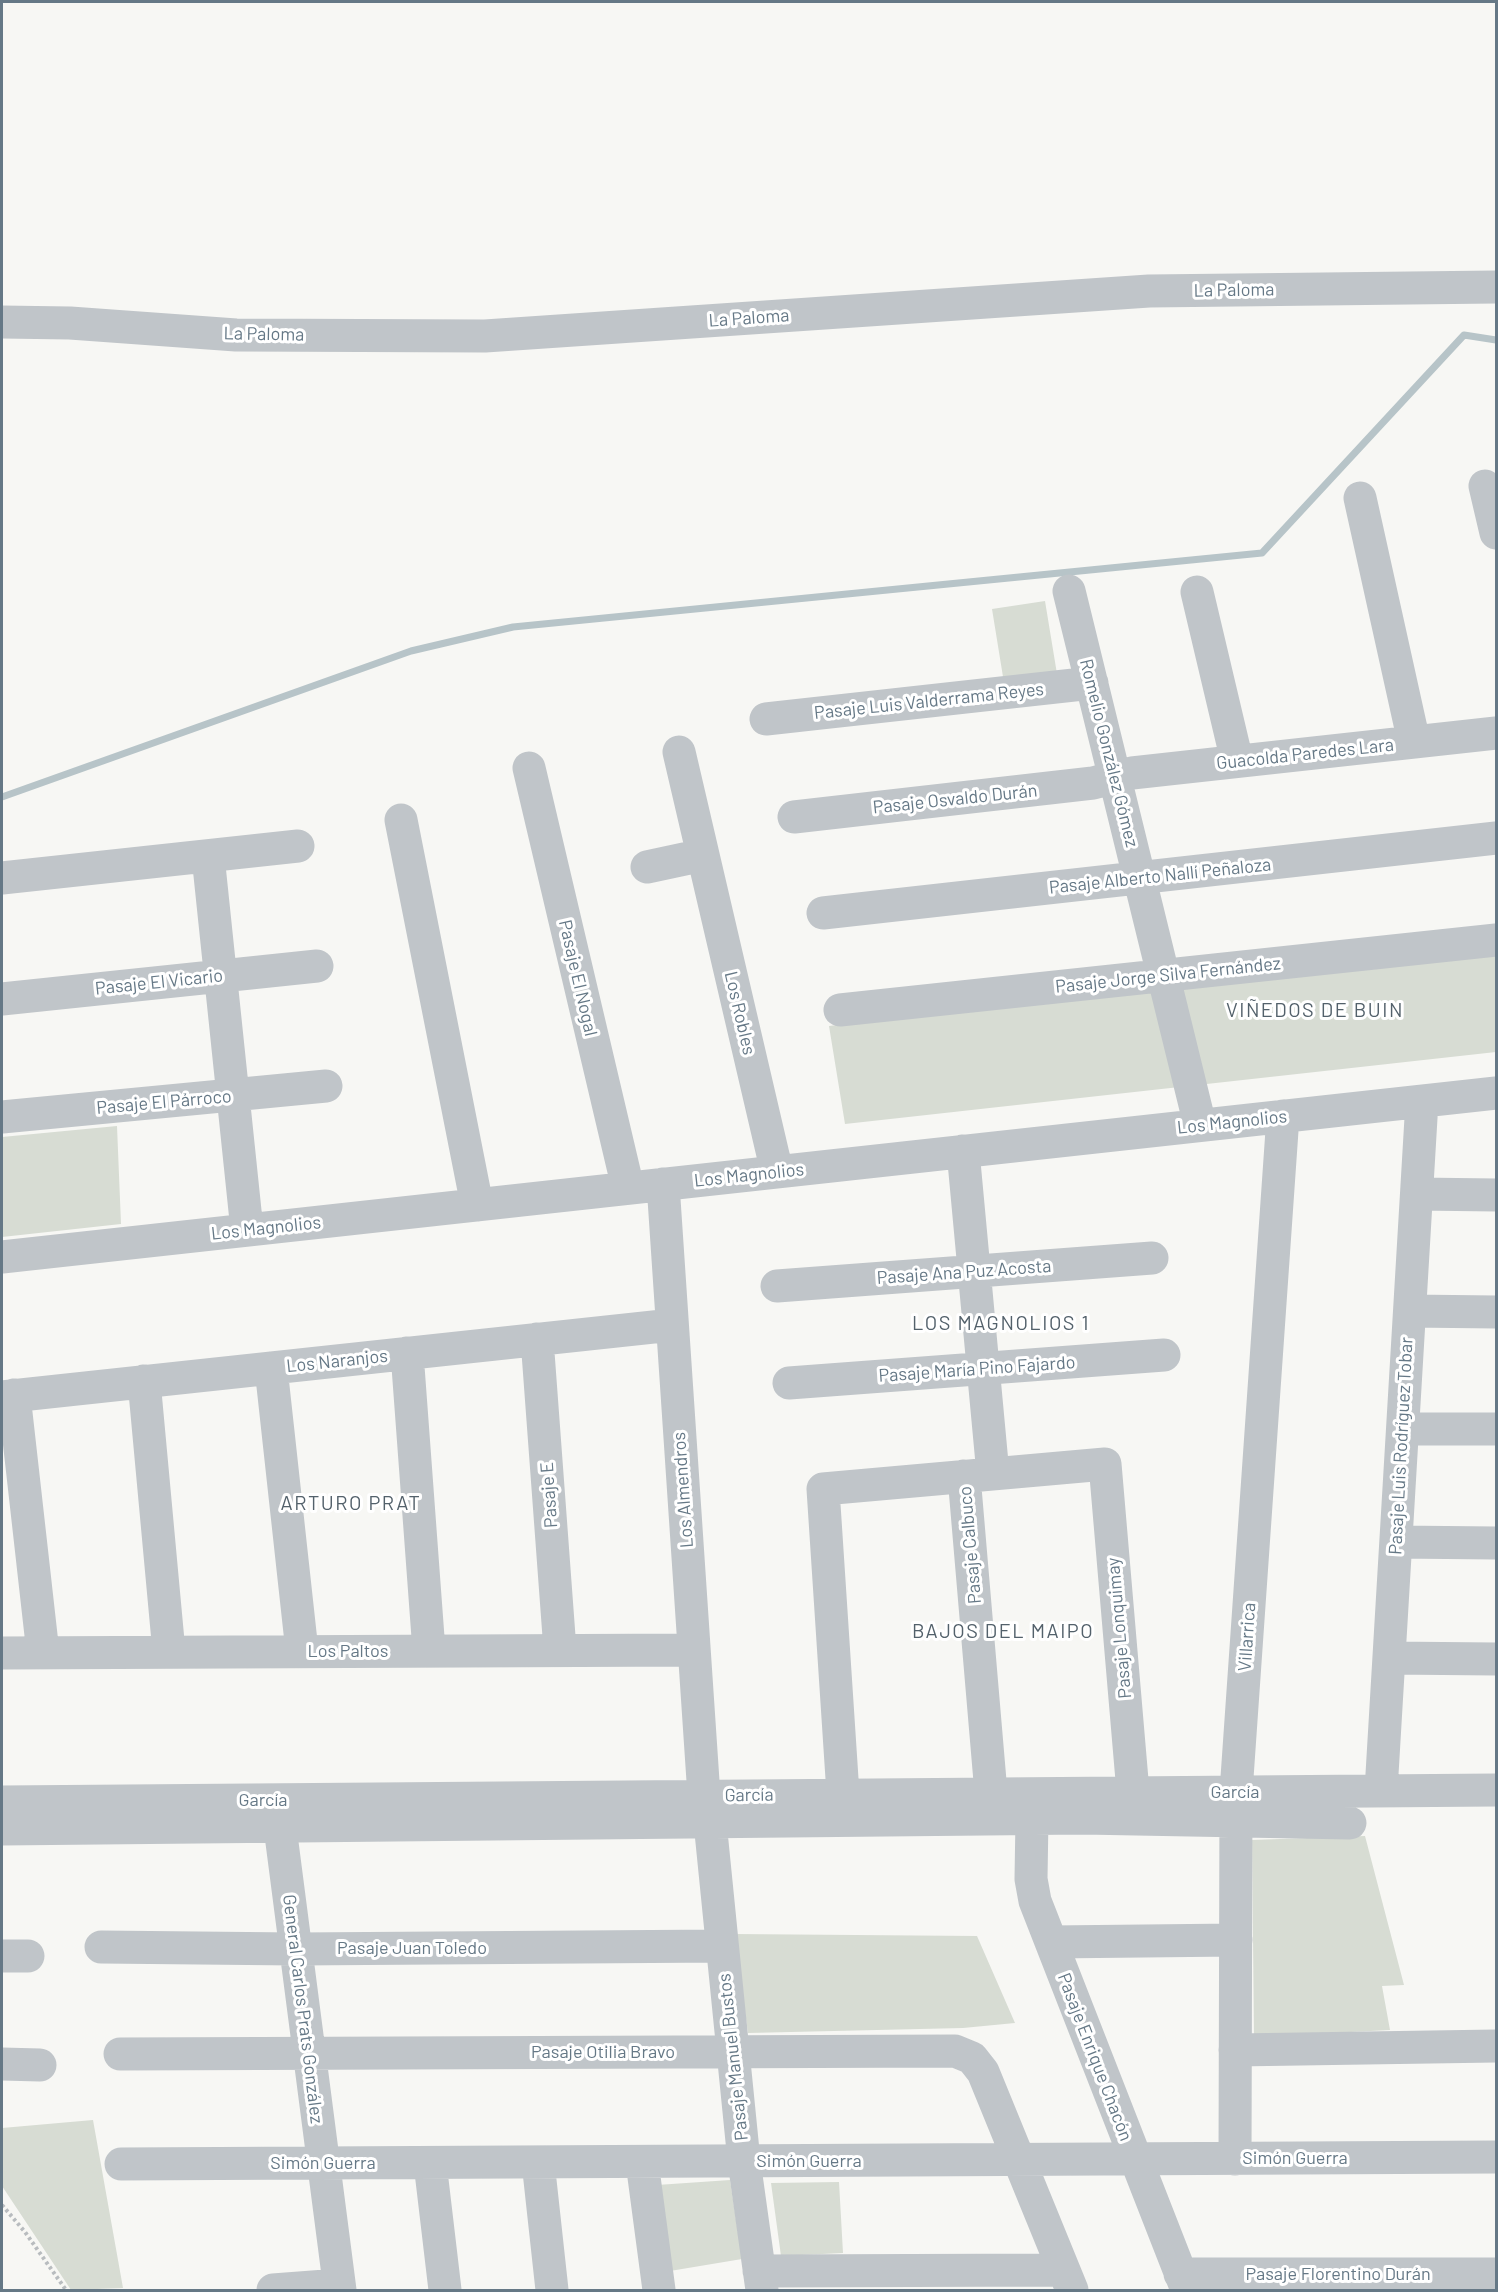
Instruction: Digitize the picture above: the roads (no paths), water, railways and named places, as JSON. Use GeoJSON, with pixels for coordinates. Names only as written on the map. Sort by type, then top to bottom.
{"type":"FeatureCollection","features":[{"type":"Feature","properties":{"kind":"street","name":"La Paloma"},"geometry":{"type":"LineString","coordinates":[[2,322],[70,323],[236,335],[485,336],[1149,291],[1497,287]]}},
{"type":"Feature","properties":{"kind":"street"},"geometry":{"type":"LineString","coordinates":[[1485,486],[1497,533]]}},
{"type":"Feature","properties":{"kind":"street"},"geometry":{"type":"LineString","coordinates":[[1360,498],[1414,742]]}},
{"type":"Feature","properties":{"kind":"street","name":"Romelio González Gómez"},"geometry":{"type":"LineString","coordinates":[[1069,591],[1200,1125]]}},
{"type":"Feature","properties":{"kind":"street"},"geometry":{"type":"LineString","coordinates":[[1197,592],[1237,761]]}},
{"type":"Feature","properties":{"kind":"street","name":"Pasaje Luis Valderrama Reyes"},"geometry":{"type":"LineString","coordinates":[[766,719],[1092,683]]}},
{"type":"Feature","properties":{"kind":"street","name":"Guacolda Paredes Lara"},"geometry":{"type":"LineString","coordinates":[[1115,777],[1132,773],[1497,733]]}},
{"type":"Feature","properties":{"kind":"street","name":"Los Robles"},"geometry":{"type":"LineString","coordinates":[[679,752],[777,1172]]}},
{"type":"Feature","properties":{"kind":"street","name":"Pasaje El Nogal"},"geometry":{"type":"LineString","coordinates":[[529,768],[628,1188]]}},
{"type":"Feature","properties":{"kind":"street","name":"Pasaje Osvaldo Durán"},"geometry":{"type":"LineString","coordinates":[[794,817],[1093,783],[1115,777]]}},
{"type":"Feature","properties":{"kind":"street"},"geometry":{"type":"LineString","coordinates":[[401,820],[477,1205]]}},
{"type":"Feature","properties":{"kind":"street","name":"Pasaje Alberto Nallí Peñaloza"},"geometry":{"type":"LineString","coordinates":[[823,913],[1497,838]]}},
{"type":"Feature","properties":{"kind":"street"},"geometry":{"type":"LineString","coordinates":[[2,878],[298,846]]}},
{"type":"Feature","properties":{"kind":"street"},"geometry":{"type":"LineString","coordinates":[[647,867],[703,855]]}},
{"type":"Feature","properties":{"kind":"street"},"geometry":{"type":"LineString","coordinates":[[208,856],[247,1230]]}},
{"type":"Feature","properties":{"kind":"street","name":"Pasaje Jorge Silva Fernández"},"geometry":{"type":"LineString","coordinates":[[840,1010],[1497,940]]}},
{"type":"Feature","properties":{"kind":"street","name":"Pasaje El Vicario"},"geometry":{"type":"LineString","coordinates":[[2,999],[317,966]]}},
{"type":"Feature","properties":{"kind":"street","name":"Pasaje El Párroco"},"geometry":{"type":"LineString","coordinates":[[2,1117],[326,1086]]}},
{"type":"Feature","properties":{"kind":"street","name":"Los Magnolios"},"geometry":{"type":"LineString","coordinates":[[2,1257],[1497,1093]]}},
{"type":"Feature","properties":{"kind":"street","name":"Pasaje Luis Rodríguez Tobar"},"geometry":{"type":"LineString","coordinates":[[1381,1791],[1422,1101]]}},
{"type":"Feature","properties":{"kind":"street","name":"Villarrica"},"geometry":{"type":"LineString","coordinates":[[1235,2158],[1236,1807],[1283,1116]]}},
{"type":"Feature","properties":{"kind":"street","name":"Pasaje Calbuco"},"geometry":{"type":"LineString","coordinates":[[963,1151],[983,1369],[978,1475],[991,1793]]}},
{"type":"Feature","properties":{"kind":"street","name":"Los Almendros"},"geometry":{"type":"LineString","coordinates":[[663,1184],[694,1650],[707,1809]]}},
{"type":"Feature","properties":{"kind":"street"},"geometry":{"type":"LineString","coordinates":[[1417,1194],[1497,1195]]}},
{"type":"Feature","properties":{"kind":"street","name":"Pasaje Ana Puz Acosta"},"geometry":{"type":"LineString","coordinates":[[777,1286],[1152,1257]]}},
{"type":"Feature","properties":{"kind":"street"},"geometry":{"type":"LineString","coordinates":[[1410,1311],[1497,1312]]}},
{"type":"Feature","properties":{"kind":"street","name":"Los Naranjos"},"geometry":{"type":"LineString","coordinates":[[8,1396],[672,1324]]}},
{"type":"Feature","properties":{"kind":"street","name":"Pasaje E"},"geometry":{"type":"LineString","coordinates":[[537,1339],[560,1650]]}},
{"type":"Feature","properties":{"kind":"street"},"geometry":{"type":"LineString","coordinates":[[408,1353],[429,1651]]}},
{"type":"Feature","properties":{"kind":"street","name":"Pasaje María Pino Fajardo"},"geometry":{"type":"LineString","coordinates":[[789,1383],[1164,1355]]}},
{"type":"Feature","properties":{"kind":"street"},"geometry":{"type":"LineString","coordinates":[[271,1368],[302,1652]]}},
{"type":"Feature","properties":{"kind":"street"},"geometry":{"type":"LineString","coordinates":[[144,1382],[169,1652]]}},
{"type":"Feature","properties":{"kind":"street"},"geometry":{"type":"LineString","coordinates":[[8,1396],[43,1653]]}},
{"type":"Feature","properties":{"kind":"street"},"geometry":{"type":"LineString","coordinates":[[1403,1429],[1497,1429]]}},
{"type":"Feature","properties":{"kind":"street","name":"Pasaje Lonquimay"},"geometry":{"type":"LineString","coordinates":[[978,1475],[1105,1464],[1133,1792]]}},
{"type":"Feature","properties":{"kind":"street"},"geometry":{"type":"LineString","coordinates":[[843,1794],[824,1489],[978,1475]]}},
{"type":"Feature","properties":{"kind":"street"},"geometry":{"type":"LineString","coordinates":[[1396,1542],[1497,1543]]}},
{"type":"Feature","properties":{"kind":"street","name":"Los Paltos"},"geometry":{"type":"LineString","coordinates":[[2,1653],[694,1650]]}},
{"type":"Feature","properties":{"kind":"street"},"geometry":{"type":"LineString","coordinates":[[1389,1658],[1497,1659]]}},
{"type":"Feature","properties":{"kind":"street","name":"García"},"geometry":{"type":"LineString","coordinates":[[2,1829],[278,1813],[707,1809],[1032,1818],[1236,1807],[1381,1791],[1497,1790]]}},
{"type":"Feature","properties":{"kind":"street","name":"García"},"geometry":{"type":"LineString","coordinates":[[707,1809],[843,1794],[1133,1792],[1350,1823]]}},
{"type":"Feature","properties":{"kind":"street","name":"García"},"geometry":{"type":"LineString","coordinates":[[2,1802],[278,1813]]}},
{"type":"Feature","properties":{"kind":"street","name":"Pasaje Manuel Bustos"},"geometry":{"type":"LineString","coordinates":[[707,1809],[744,2161],[761,2281]]}},
{"type":"Feature","properties":{"kind":"street","name":"General Carlos Prats González"},"geometry":{"type":"LineString","coordinates":[[278,1813],[339,2288]]}},
{"type":"Feature","properties":{"kind":"street","name":"Pasaje Enrique Chacón"},"geometry":{"type":"LineString","coordinates":[[1032,1818],[1031,1879],[1035,1901],[1183,2282]]}},
{"type":"Feature","properties":{"kind":"street"},"geometry":{"type":"LineString","coordinates":[[1050,1942],[1236,1940]]}},
{"type":"Feature","properties":{"kind":"street","name":"Pasaje Juan Toledo"},"geometry":{"type":"LineString","coordinates":[[101,1947],[296,1949],[722,1946]]}},
{"type":"Feature","properties":{"kind":"street"},"geometry":{"type":"LineString","coordinates":[[1235,2050],[1497,2046]]}},
{"type":"Feature","properties":{"kind":"street","name":"Pasaje Otilia Bravo"},"geometry":{"type":"LineString","coordinates":[[120,2054],[955,2051],[972,2058],[983,2072],[1017,2160],[1068,2280]]}},
{"type":"Feature","properties":{"kind":"street"},"geometry":{"type":"LineString","coordinates":[[2,2064],[40,2065]]}},
{"type":"Feature","properties":{"kind":"street","name":"Simón Guerra"},"geometry":{"type":"LineString","coordinates":[[121,2164],[1497,2157]]}},
{"type":"Feature","properties":{"kind":"street"},"geometry":{"type":"LineString","coordinates":[[538,2162],[552,2290]]}},
{"type":"Feature","properties":{"kind":"street"},"geometry":{"type":"LineString","coordinates":[[642,2162],[659,2290]]}},
{"type":"Feature","properties":{"kind":"street"},"geometry":{"type":"LineString","coordinates":[[430,2163],[446,2290]]}},
{"type":"Feature","properties":{"kind":"street","name":"Pasaje Florentino Durán"},"geometry":{"type":"LineString","coordinates":[[1183,2282],[1497,2274]]}},
{"type":"Feature","properties":{"kind":"street"},"geometry":{"type":"LineString","coordinates":[[761,2281],[1068,2280]]}},
{"type":"Feature","properties":{"kind":"street"},"geometry":{"type":"LineString","coordinates":[[273,2290],[339,2288]]}},
{"type":"Feature","properties":{"kind":"waterway"},"geometry":{"type":"LineString","coordinates":[[2,797],[411,651],[513,627],[1262,553],[1464,335],[1496,340]]}},
{"type":"Feature","properties":{"kind":"district","name":"VIÑEDOS DE BUIN"},"geometry":{"type":"Point","coordinates":[1315,1010]}},
{"type":"Feature","properties":{"kind":"district","name":"LOS MAGNOLIOS 1"},"geometry":{"type":"Point","coordinates":[1001,1323]}},
{"type":"Feature","properties":{"kind":"district","name":"ARTURO PRAT"},"geometry":{"type":"Point","coordinates":[351,1503]}},
{"type":"Feature","properties":{"kind":"district","name":"BAJOS DEL MAIPO"},"geometry":{"type":"Point","coordinates":[1003,1631]}}]}
